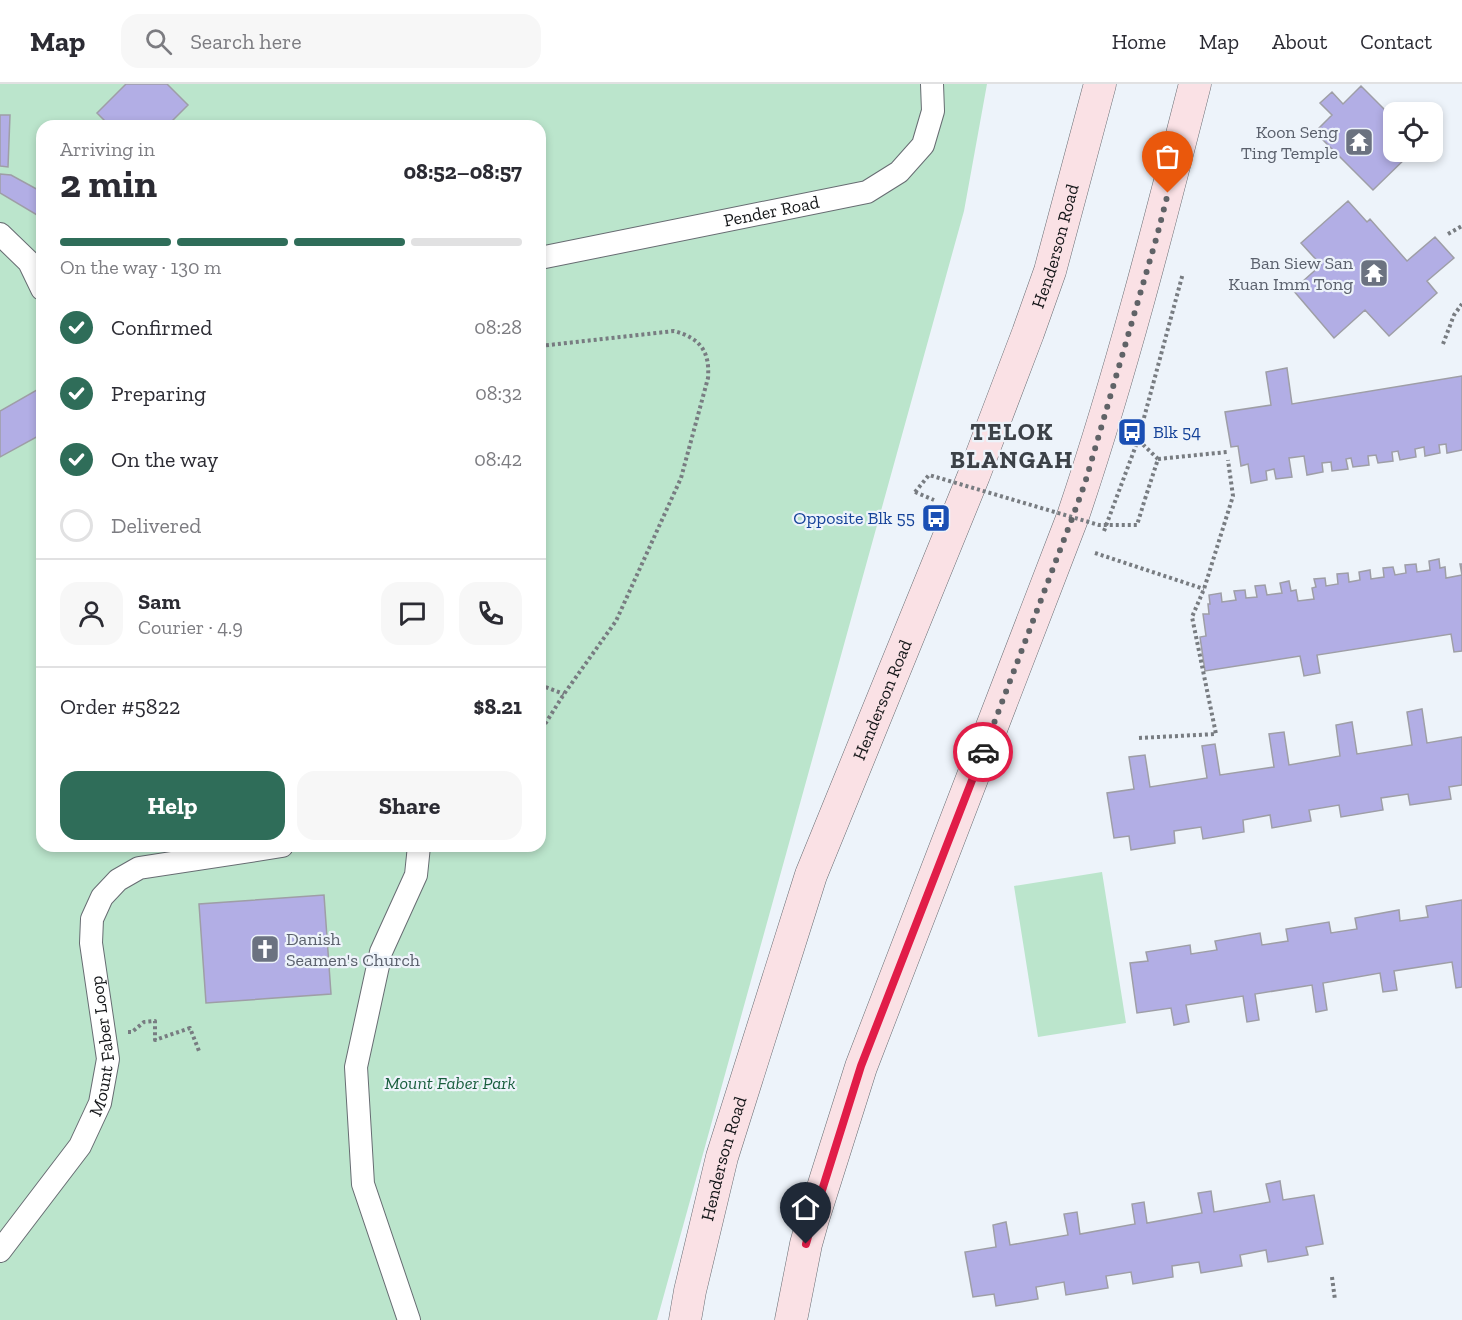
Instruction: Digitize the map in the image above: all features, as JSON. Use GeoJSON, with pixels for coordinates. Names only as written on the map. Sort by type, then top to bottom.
{"type":"FeatureCollection","features":[{"type":"Feature","properties":{"kind":"main road","name":"Henderson Road"},"geometry":{"type":"LineString","coordinates":[[685,1320],[722,1157],[811,875],[974,475],[1028,333],[1050,271],[1100,84]]}},
{"type":"Feature","properties":{"kind":"main road"},"geometry":{"type":"LineString","coordinates":[[791,1320],[806,1244],[861,1066],[1073,516],[1090,466],[1157,236],[1195,84]]}},
{"type":"Feature","properties":{"kind":"street","name":"Pender Road"},"geometry":{"type":"LineString","coordinates":[[546,257],[867,192],[899,172],[923,145],[933,111],[932,84]]}},
{"type":"Feature","properties":{"kind":"street"},"geometry":{"type":"LineString","coordinates":[[0,234],[29,262],[36,277]]}},
{"type":"Feature","properties":{"kind":"street","name":"Mount Faber Loop"},"geometry":{"type":"LineString","coordinates":[[0,1251],[80,1146],[100,1103],[108,1059],[91,943],[92,919],[102,897],[118,880],[139,868],[243,852]]}},
{"type":"Feature","properties":{"kind":"street"},"geometry":{"type":"LineString","coordinates":[[409,1320],[363,1184],[356,1067],[381,952],[416,875],[418,852]]}},
{"type":"Feature","properties":{"kind":"path"},"geometry":{"type":"LineString","coordinates":[[1448,234],[1462,226]]}},
{"type":"Feature","properties":{"kind":"path"},"geometry":{"type":"LineString","coordinates":[[1104,531],[1138,440],[1183,273]]}},
{"type":"Feature","properties":{"kind":"path"},"geometry":{"type":"LineString","coordinates":[[1443,344],[1454,315],[1462,306]]}},
{"type":"Feature","properties":{"kind":"path"},"geometry":{"type":"LineString","coordinates":[[546,345],[674,331],[698,342],[709,365],[708,378],[681,478],[616,621],[546,722]]}},
{"type":"Feature","properties":{"kind":"path"},"geometry":{"type":"LineString","coordinates":[[1107,409],[1158,459],[1227,453]]}},
{"type":"Feature","properties":{"kind":"path"},"geometry":{"type":"LineString","coordinates":[[915,492],[929,475],[1099,525],[1137,525],[1158,459]]}},
{"type":"Feature","properties":{"kind":"path"},"geometry":{"type":"LineString","coordinates":[[1139,738],[1216,734],[1192,617],[1204,590],[1233,496],[1228,460]]}},
{"type":"Feature","properties":{"kind":"path"},"geometry":{"type":"LineString","coordinates":[[1095,553],[1204,590]]}},
{"type":"Feature","properties":{"kind":"path"},"geometry":{"type":"LineString","coordinates":[[546,687],[564,694]]}},
{"type":"Feature","properties":{"kind":"path"},"geometry":{"type":"LineString","coordinates":[[103,1028],[132,1032],[144,1022],[155,1021],[155,1040],[190,1029],[199,1051]]}},
{"type":"Feature","properties":{"kind":"path"},"geometry":{"type":"LineString","coordinates":[[1332,1277],[1335,1300]]}},
{"type":"Feature","properties":{"kind":"green space","name":"Mount Faber Park"},"geometry":{"type":"Polygon","coordinates":[[[0,84],[987,84],[964,211],[657,1320],[0,1320],[0,84]]]}},
{"type":"Feature","properties":{"kind":"green space"},"geometry":{"type":"Polygon","coordinates":[[[1102,872],[1126,1023],[1038,1037],[1014,886],[1102,872]]]}},
{"type":"Feature","properties":{"kind":"building"},"geometry":{"type":"Polygon","coordinates":[[[126,84],[167,84],[188,105],[173,120],[104,120],[97,113],[126,84]]]}},
{"type":"Feature","properties":{"kind":"building","name":"Koon Seng Ting Temple"},"geometry":{"type":"Polygon","coordinates":[[[1361,86],[1383,108],[1383,162],[1402,162],[1373,190],[1315,132],[1332,115],[1320,103],[1332,92],[1343,104],[1361,86]]]}},
{"type":"Feature","properties":{"kind":"building"},"geometry":{"type":"Polygon","coordinates":[[[0,115],[10,115],[8,167],[0,166],[0,115]]]}},
{"type":"Feature","properties":{"kind":"building"},"geometry":{"type":"Polygon","coordinates":[[[0,174],[11,175],[36,189],[36,214],[0,193],[0,174]]]}},
{"type":"Feature","properties":{"kind":"building","name":"Ban Siew San Kuan Imm Tong"},"geometry":{"type":"Polygon","coordinates":[[[1348,201],[1367,222],[1370,219],[1407,261],[1435,237],[1454,258],[1427,281],[1437,293],[1389,336],[1365,310],[1334,338],[1293,290],[1321,265],[1301,243],[1348,201]]]}},
{"type":"Feature","properties":{"kind":"building"},"geometry":{"type":"Polygon","coordinates":[[[1287,368],[1292,404],[1462,376],[1462,450],[1447,453],[1446,444],[1439,445],[1440,453],[1425,456],[1424,447],[1415,449],[1416,457],[1400,460],[1398,451],[1392,452],[1393,461],[1378,463],[1376,455],[1368,456],[1369,465],[1353,467],[1351,458],[1346,459],[1348,469],[1332,471],[1331,462],[1322,463],[1323,472],[1307,475],[1304,456],[1289,458],[1292,477],[1276,479],[1274,469],[1266,471],[1267,480],[1251,483],[1248,464],[1241,466],[1238,446],[1231,447],[1225,412],[1271,405],[1266,372],[1287,368]]]}},
{"type":"Feature","properties":{"kind":"building"},"geometry":{"type":"Polygon","coordinates":[[[36,390],[36,437],[0,457],[0,411],[36,390]]]}},
{"type":"Feature","properties":{"kind":"building"},"geometry":{"type":"Polygon","coordinates":[[[1439,559],[1440,568],[1445,567],[1446,578],[1462,575],[1462,651],[1454,652],[1451,634],[1317,655],[1320,673],[1304,676],[1300,656],[1205,671],[1200,637],[1206,636],[1203,614],[1209,614],[1209,595],[1221,593],[1222,602],[1236,600],[1234,591],[1245,590],[1246,598],[1257,597],[1255,586],[1265,585],[1267,595],[1282,593],[1280,583],[1289,581],[1291,591],[1296,590],[1298,601],[1314,599],[1312,588],[1316,587],[1314,579],[1325,578],[1326,586],[1338,584],[1337,574],[1348,573],[1349,582],[1360,580],[1359,572],[1370,570],[1371,579],[1384,577],[1383,568],[1393,567],[1395,575],[1406,573],[1405,565],[1416,564],[1417,572],[1430,570],[1429,561],[1439,559]]]}},
{"type":"Feature","properties":{"kind":"building"},"geometry":{"type":"Polygon","coordinates":[[[1422,709],[1427,743],[1462,737],[1462,785],[1449,787],[1451,799],[1410,805],[1408,794],[1381,798],[1383,810],[1341,817],[1339,805],[1309,810],[1311,821],[1272,828],[1270,815],[1243,820],[1244,832],[1203,839],[1201,827],[1174,831],[1175,843],[1131,850],[1129,836],[1114,838],[1107,793],[1134,789],[1129,757],[1145,755],[1150,787],[1207,778],[1202,746],[1215,744],[1220,775],[1274,767],[1269,734],[1284,732],[1289,765],[1340,756],[1336,725],[1352,722],[1357,754],[1412,745],[1407,712],[1422,709]]]}},
{"type":"Feature","properties":{"kind":"building","name":"Danish Seamen's Church"},"geometry":{"type":"Polygon","coordinates":[[[324,895],[331,994],[206,1003],[199,904],[324,895]]]}},
{"type":"Feature","properties":{"kind":"building"},"geometry":{"type":"Polygon","coordinates":[[[1462,900],[1462,987],[1456,988],[1452,962],[1394,971],[1397,990],[1383,992],[1380,973],[1323,983],[1327,1010],[1316,1012],[1312,985],[1255,994],[1259,1020],[1247,1022],[1243,996],[1186,1005],[1189,1022],[1174,1025],[1171,1008],[1137,1013],[1130,963],[1148,961],[1146,952],[1190,945],[1191,954],[1217,950],[1215,941],[1260,933],[1262,945],[1288,941],[1286,929],[1329,922],[1331,933],[1357,929],[1355,918],[1399,910],[1400,921],[1428,917],[1426,906],[1462,900]]]}},
{"type":"Feature","properties":{"kind":"building"},"geometry":{"type":"Polygon","coordinates":[[[1280,1181],[1283,1200],[1314,1195],[1323,1244],[1306,1247],[1308,1255],[1268,1262],[1266,1250],[1240,1255],[1242,1266],[1201,1273],[1199,1262],[1172,1266],[1173,1277],[1133,1284],[1131,1272],[1106,1276],[1108,1288],[1066,1295],[1064,1282],[1036,1287],[1038,1299],[996,1306],[994,1294],[973,1297],[965,1252],[996,1247],[993,1225],[1006,1222],[1010,1245],[1068,1235],[1064,1214],[1077,1212],[1080,1234],[1135,1224],[1132,1204],[1144,1202],[1147,1223],[1202,1213],[1198,1193],[1211,1191],[1214,1212],[1270,1202],[1266,1184],[1280,1181]]]}},
{"type":"Feature","properties":{"kind":"way so far"},"geometry":{"type":"LineString","coordinates":[[983,752],[1085,483],[1168,193]]}},
{"type":"Feature","properties":{"kind":"place","name":"Koon Seng Ting Temple"},"geometry":{"type":"Point","coordinates":[1359,142]}},
{"type":"Feature","properties":{"kind":"place","name":"Ban Siew San Kuan Imm Tong"},"geometry":{"type":"Point","coordinates":[1374,273]}},
{"type":"Feature","properties":{"kind":"place","name":"Blk 54"},"geometry":{"type":"Point","coordinates":[1132,432]}},
{"type":"Feature","properties":{"kind":"place","name":"Opposite Blk 55"},"geometry":{"type":"Point","coordinates":[936,518]}},
{"type":"Feature","properties":{"kind":"place","name":"Danish Seamen's Church"},"geometry":{"type":"Point","coordinates":[265,949]}},
{"type":"Feature","properties":{"kind":"district","name":"TELOK BLANGAH"},"geometry":{"type":"Point","coordinates":[1012,445]}},
{"type":"Feature","properties":{"kind":"route"},"geometry":{"type":"LineString","coordinates":[[806,1244],[861,1066],[983,752]]}}]}
